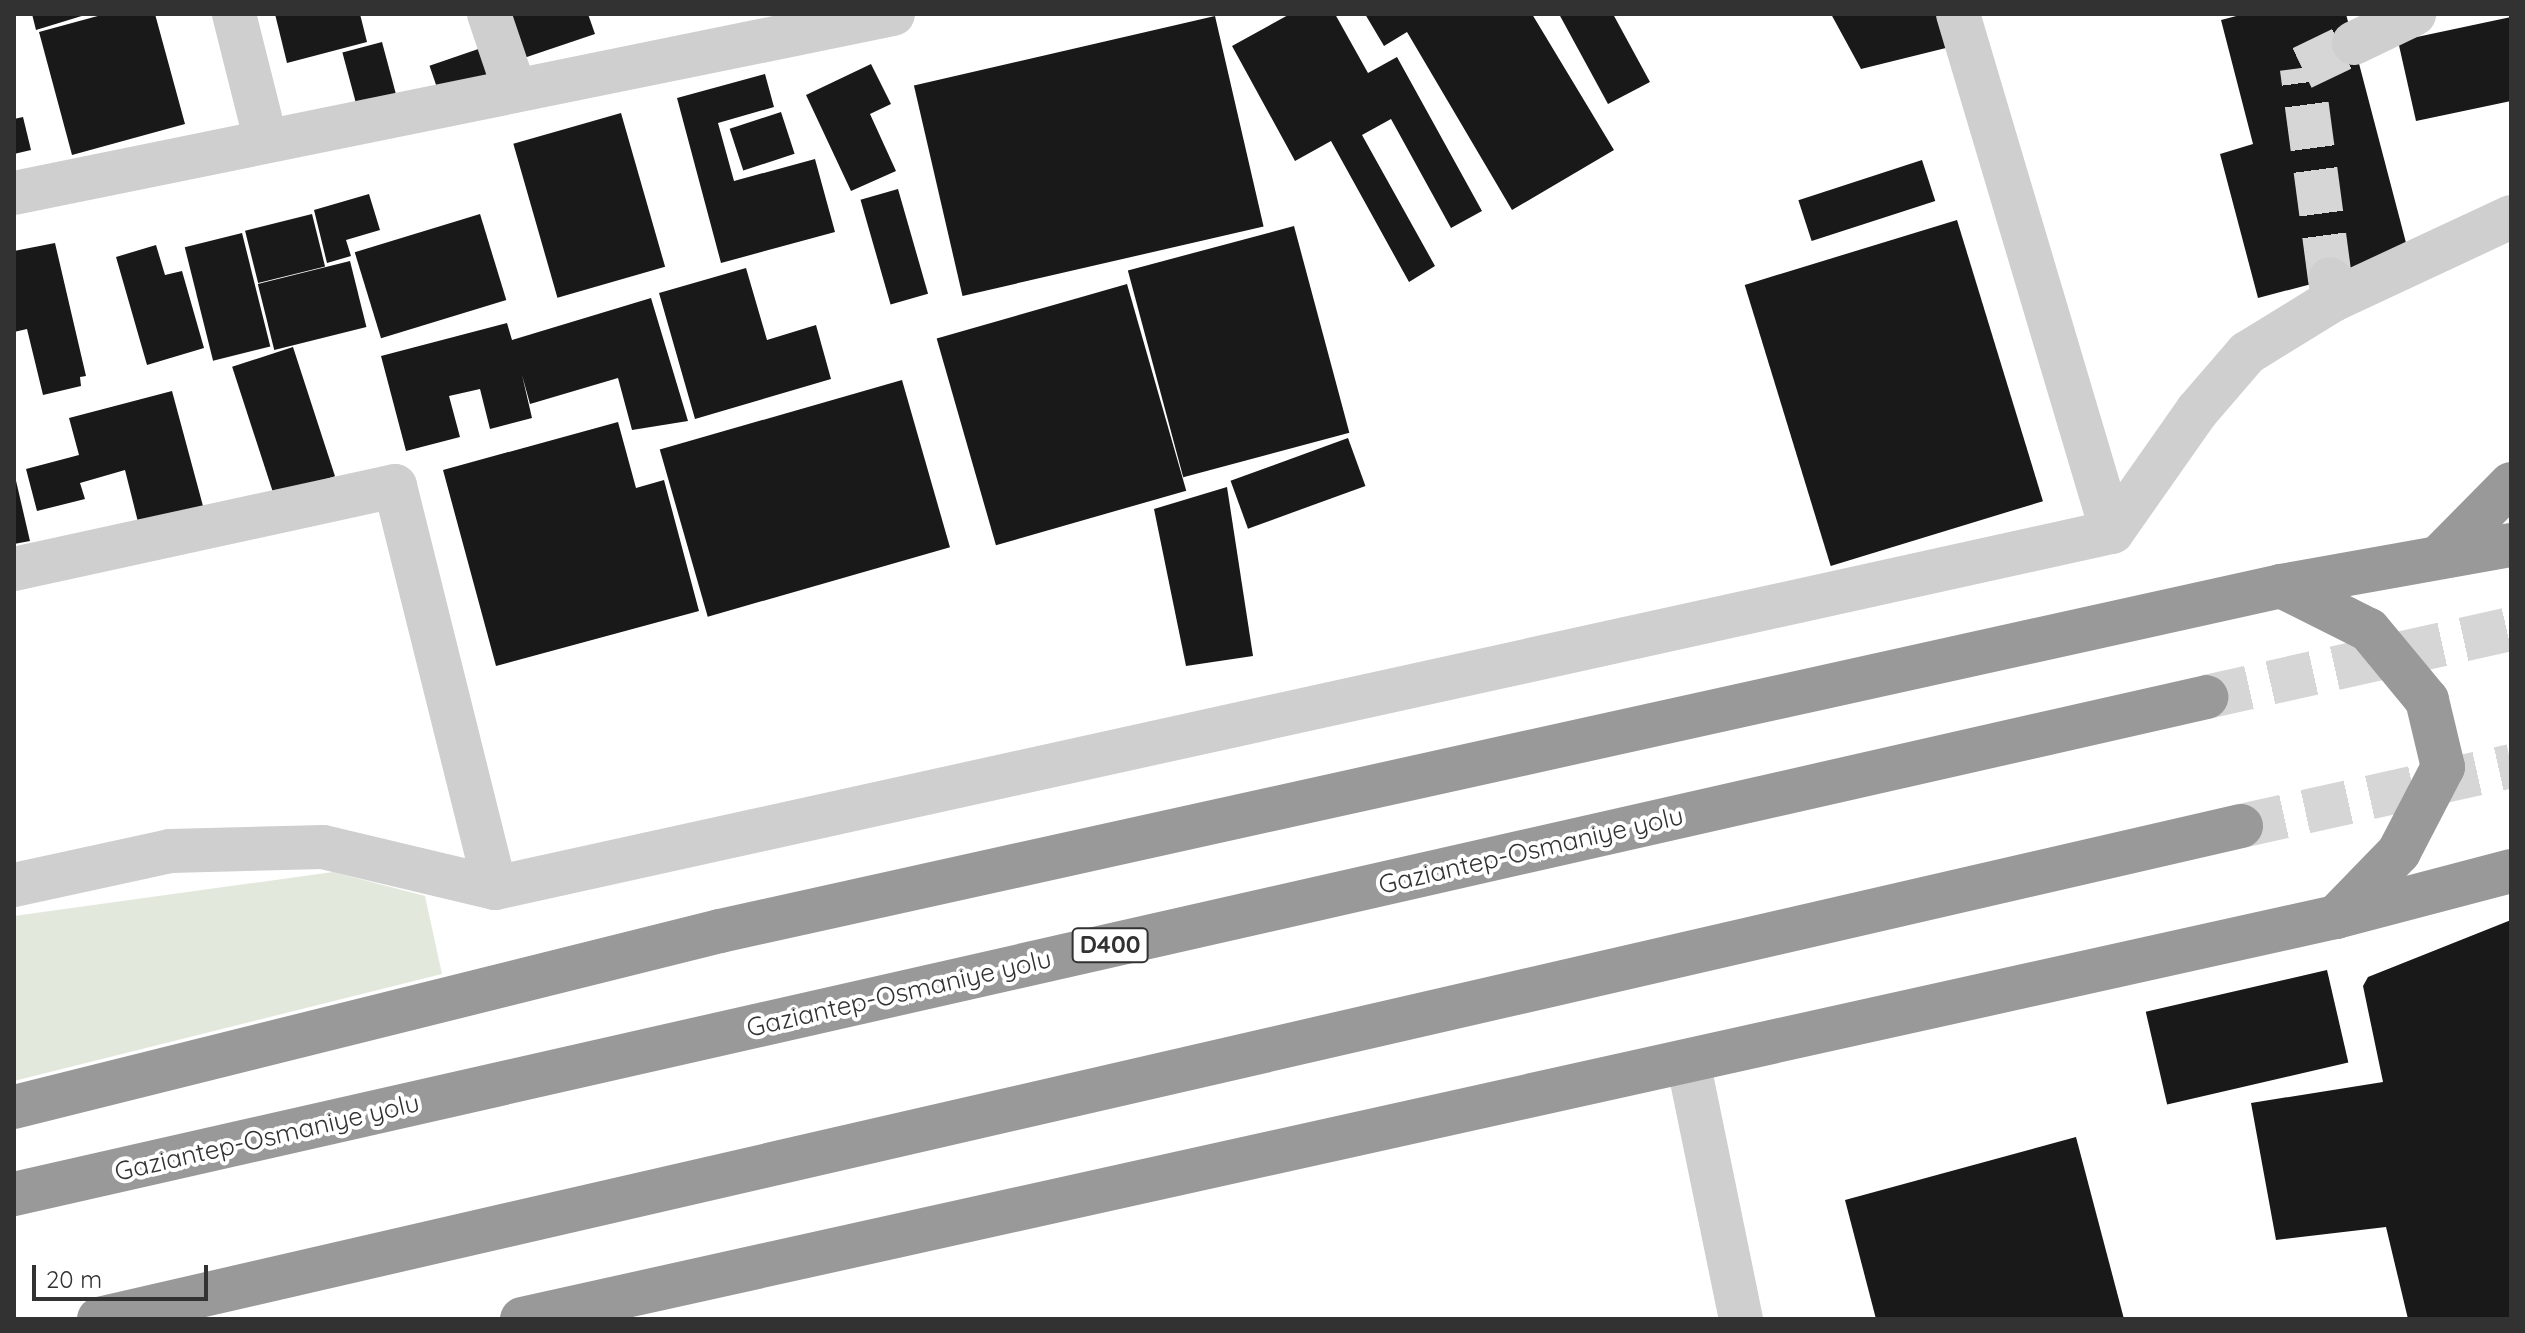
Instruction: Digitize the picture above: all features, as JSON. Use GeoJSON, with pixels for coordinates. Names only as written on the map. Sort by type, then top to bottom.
{"type":"FeatureCollection","features":[{"type":"Feature","properties":{"kind":"highway"},"geometry":{"type":"LineString","coordinates":[[2443,553],[2511,484]]}},
{"type":"Feature","properties":{"kind":"highway"},"geometry":{"type":"LineString","coordinates":[[14,1107],[720,931],[2281,586],[2443,553],[2511,545]]}},
{"type":"Feature","properties":{"kind":"highway"},"geometry":{"type":"LineString","coordinates":[[2281,586],[2369,630],[2427,700],[2443,767],[2399,852],[2336,917]]}},
{"type":"Feature","properties":{"kind":"highway","name":"Gaziantep-Osmaniye yolu"},"geometry":{"type":"LineString","coordinates":[[14,1194],[2206,697]]}},
{"type":"Feature","properties":{"kind":"highway"},"geometry":{"type":"LineString","coordinates":[[99,1319],[2241,826]]}},
{"type":"Feature","properties":{"kind":"highway"},"geometry":{"type":"LineString","coordinates":[[522,1319],[2336,917],[2505,875]]}},
{"type":"Feature","properties":{"kind":"street"},"geometry":{"type":"LineString","coordinates":[[234,14],[266,141]]}},
{"type":"Feature","properties":{"kind":"street"},"geometry":{"type":"LineString","coordinates":[[489,14],[515,91]]}},
{"type":"Feature","properties":{"kind":"street"},"geometry":{"type":"LineString","coordinates":[[14,193],[893,14]]}},
{"type":"Feature","properties":{"kind":"street"},"geometry":{"type":"LineString","coordinates":[[1958,14],[2112,532]]}},
{"type":"Feature","properties":{"kind":"street"},"geometry":{"type":"LineString","coordinates":[[2354,43],[2414,14]]}},
{"type":"Feature","properties":{"kind":"street"},"geometry":{"type":"LineString","coordinates":[[14,885],[170,851],[323,847],[495,888],[2112,532],[2197,411],[2247,353],[2331,290],[2511,217]]}},
{"type":"Feature","properties":{"kind":"street"},"geometry":{"type":"LineString","coordinates":[[14,569],[395,486],[495,888]]}},
{"type":"Feature","properties":{"kind":"street"},"geometry":{"type":"LineString","coordinates":[[1688,1061],[1741,1319]]}},
{"type":"Feature","properties":{"kind":"shaded area"},"geometry":{"type":"Polygon","coordinates":[[[333,872],[425,896],[442,974],[14,1081],[14,916],[333,872]]]}},
{"type":"Feature","properties":{"kind":"building"},"geometry":{"type":"Polygon","coordinates":[[[32,14],[85,14],[85,15],[36,30],[32,14]]]}},
{"type":"Feature","properties":{"kind":"building"},"geometry":{"type":"Polygon","coordinates":[[[105,14],[155,14],[185,124],[72,155],[39,32],[105,14]]]}},
{"type":"Feature","properties":{"kind":"building"},"geometry":{"type":"Polygon","coordinates":[[[275,14],[360,14],[367,42],[287,63],[275,14]]]}},
{"type":"Feature","properties":{"kind":"building"},"geometry":{"type":"Polygon","coordinates":[[[500,14],[588,14],[595,34],[515,61],[500,14]]]}},
{"type":"Feature","properties":{"kind":"building"},"geometry":{"type":"Polygon","coordinates":[[[1290,14],[1335,14],[1368,73],[1397,57],[1482,211],[1451,228],[1391,119],[1362,135],[1435,266],[1409,282],[1331,141],[1295,161],[1232,46],[1290,14]]]}},
{"type":"Feature","properties":{"kind":"building"},"geometry":{"type":"Polygon","coordinates":[[[1365,14],[1532,14],[1614,150],[1512,210],[1407,32],[1384,46],[1365,14]]]}},
{"type":"Feature","properties":{"kind":"building"},"geometry":{"type":"Polygon","coordinates":[[[1559,14],[1613,14],[1650,82],[1608,104],[1559,14]]]}},
{"type":"Feature","properties":{"kind":"building"},"geometry":{"type":"Polygon","coordinates":[[[1831,14],[1951,14],[1958,45],[1861,69],[1831,14]]]}},
{"type":"Feature","properties":{"kind":"building"},"geometry":{"type":"Polygon","coordinates":[[[2244,14],[2346,14],[2410,258],[2258,298],[2220,154],[2253,144],[2221,20],[2244,14]]]}},
{"type":"Feature","properties":{"kind":"building"},"geometry":{"type":"Polygon","coordinates":[[[1215,16],[1264,226],[963,296],[914,86],[1215,16]]]}},
{"type":"Feature","properties":{"kind":"building"},"geometry":{"type":"Polygon","coordinates":[[[2511,17],[2511,101],[2416,121],[2398,41],[2511,17]]]}},
{"type":"Feature","properties":{"kind":"building"},"geometry":{"type":"Polygon","coordinates":[[[382,42],[396,95],[357,106],[342,53],[382,42]]]}},
{"type":"Feature","properties":{"kind":"building"},"geometry":{"type":"Polygon","coordinates":[[[490,45],[502,80],[442,101],[429,66],[490,45]]]}},
{"type":"Feature","properties":{"kind":"building"},"geometry":{"type":"Polygon","coordinates":[[[871,64],[891,104],[870,114],[896,171],[851,191],[806,95],[871,64]]]}},
{"type":"Feature","properties":{"kind":"building"},"geometry":{"type":"Polygon","coordinates":[[[765,74],[774,107],[718,123],[734,181],[815,159],[835,232],[721,263],[677,98],[765,74]]]}},
{"type":"Feature","properties":{"kind":"building"},"geometry":{"type":"Polygon","coordinates":[[[781,112],[795,154],[743,171],[730,129],[781,112]]]}},
{"type":"Feature","properties":{"kind":"building"},"geometry":{"type":"Polygon","coordinates":[[[621,113],[665,267],[557,298],[513,144],[621,113]]]}},
{"type":"Feature","properties":{"kind":"building"},"geometry":{"type":"Polygon","coordinates":[[[23,117],[31,150],[14,154],[14,119],[23,117]]]}},
{"type":"Feature","properties":{"kind":"building"},"geometry":{"type":"Polygon","coordinates":[[[1922,160],[1935,201],[1812,241],[1798,200],[1922,160]]]}},
{"type":"Feature","properties":{"kind":"building"},"geometry":{"type":"Polygon","coordinates":[[[898,189],[928,294],[891,305],[861,200],[898,189]]]}},
{"type":"Feature","properties":{"kind":"building"},"geometry":{"type":"Polygon","coordinates":[[[369,194],[380,230],[346,240],[351,256],[327,263],[314,210],[369,194]]]}},
{"type":"Feature","properties":{"kind":"building"},"geometry":{"type":"Polygon","coordinates":[[[312,214],[325,266],[258,283],[245,231],[312,214]]]}},
{"type":"Feature","properties":{"kind":"building"},"geometry":{"type":"Polygon","coordinates":[[[480,214],[506,300],[381,338],[355,252],[480,214]]]}},
{"type":"Feature","properties":{"kind":"building"},"geometry":{"type":"Polygon","coordinates":[[[1957,220],[2043,501],[1831,566],[1745,285],[1957,220]]]}},
{"type":"Feature","properties":{"kind":"building"},"geometry":{"type":"Polygon","coordinates":[[[1294,226],[1349,433],[1183,477],[1128,271],[1294,226]]]}},
{"type":"Feature","properties":{"kind":"building"},"geometry":{"type":"Polygon","coordinates":[[[242,233],[270,347],[213,361],[185,247],[242,233]]]}},
{"type":"Feature","properties":{"kind":"building"},"geometry":{"type":"Polygon","coordinates":[[[55,243],[86,376],[80,377],[81,386],[43,395],[27,329],[14,332],[14,251],[55,243]]]}},
{"type":"Feature","properties":{"kind":"building"},"geometry":{"type":"Polygon","coordinates":[[[156,245],[165,275],[182,271],[204,348],[147,365],[116,257],[156,245]]]}},
{"type":"Feature","properties":{"kind":"building"},"geometry":{"type":"Polygon","coordinates":[[[350,261],[366,327],[274,350],[258,284],[350,261]]]}},
{"type":"Feature","properties":{"kind":"building"},"geometry":{"type":"Polygon","coordinates":[[[746,268],[767,340],[816,325],[831,379],[695,419],[659,293],[746,268]]]}},
{"type":"Feature","properties":{"kind":"building"},"geometry":{"type":"Polygon","coordinates":[[[1127,284],[1186,491],[996,545],[937,339],[1127,284]]]}},
{"type":"Feature","properties":{"kind":"building"},"geometry":{"type":"Polygon","coordinates":[[[651,298],[688,421],[632,430],[618,378],[530,404],[522,375],[532,418],[490,429],[480,389],[449,396],[460,437],[406,451],[381,356],[507,323],[512,340],[651,298]]]}},
{"type":"Feature","properties":{"kind":"building"},"geometry":{"type":"Polygon","coordinates":[[[293,347],[335,476],[274,496],[232,367],[293,347]]]}},
{"type":"Feature","properties":{"kind":"building"},"geometry":{"type":"Polygon","coordinates":[[[902,380],[950,547],[708,617],[660,449],[902,380]]]}},
{"type":"Feature","properties":{"kind":"building"},"geometry":{"type":"Polygon","coordinates":[[[172,391],[203,506],[138,522],[125,470],[80,483],[85,499],[37,511],[26,469],[79,455],[69,418],[172,391]]]}},
{"type":"Feature","properties":{"kind":"building"},"geometry":{"type":"Polygon","coordinates":[[[618,422],[636,488],[664,480],[699,611],[496,666],[443,470],[618,422]]]}},
{"type":"Feature","properties":{"kind":"building"},"geometry":{"type":"Polygon","coordinates":[[[1348,438],[1365,486],[1248,529],[1231,481],[1348,438]]]}},
{"type":"Feature","properties":{"kind":"building"},"geometry":{"type":"Polygon","coordinates":[[[14,472],[30,541],[14,544],[14,472]]]}},
{"type":"Feature","properties":{"kind":"building"},"geometry":{"type":"Polygon","coordinates":[[[1227,487],[1253,656],[1186,666],[1154,509],[1227,487]]]}},
{"type":"Feature","properties":{"kind":"building"},"geometry":{"type":"Polygon","coordinates":[[[2511,920],[2511,1319],[2408,1319],[2386,1227],[2276,1240],[2251,1103],[2383,1082],[2363,986],[2368,977],[2511,920]]]}},
{"type":"Feature","properties":{"kind":"building"},"geometry":{"type":"Polygon","coordinates":[[[2327,970],[2348,1063],[2167,1104],[2146,1012],[2327,970]]]}},
{"type":"Feature","properties":{"kind":"building"},"geometry":{"type":"Polygon","coordinates":[[[2076,1137],[2124,1319],[1876,1319],[1845,1200],[2076,1137]]]}},
{"type":"Feature","properties":{"kind":"tunnel"},"geometry":{"type":"LineString","coordinates":[[2330,279],[2302,68],[2354,43]]}},
{"type":"Feature","properties":{"kind":"tunnel"},"geometry":{"type":"LineString","coordinates":[[2206,697],[2511,629]]}},
{"type":"Feature","properties":{"kind":"tunnel"},"geometry":{"type":"LineString","coordinates":[[2241,826],[2511,766]]}}]}
